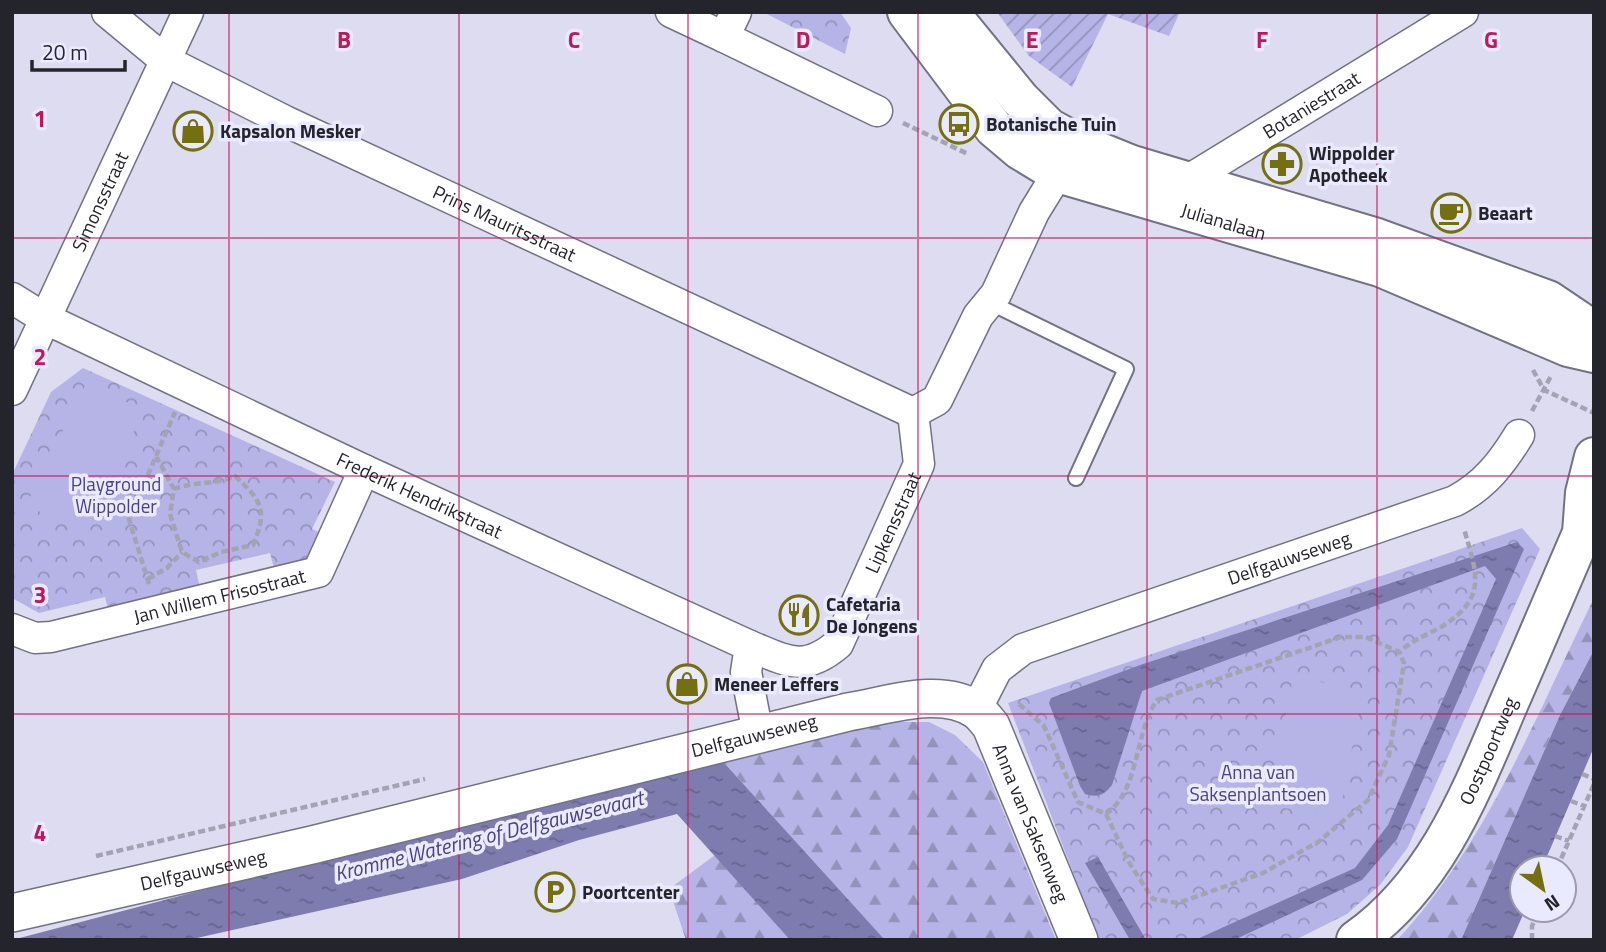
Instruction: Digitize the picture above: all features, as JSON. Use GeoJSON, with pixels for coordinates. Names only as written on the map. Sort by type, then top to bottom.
{"type":"FeatureCollection","features":[{"type":"Feature","properties":{"kind":"main road","name":"Julianalaan"},"geometry":{"type":"LineString","coordinates":[[907,12],[994,128],[1020,150],[1058,173],[1179,195],[1377,238],[1548,300],[1594,331]]}},
{"type":"Feature","properties":{"kind":"main road","name":"Julianalaan"},"geometry":{"type":"LineString","coordinates":[[949,12],[1020,99],[1049,128],[1132,165],[1179,195],[1380,267],[1568,347],[1594,353]]}},
{"type":"Feature","properties":{"kind":"main road","name":"Oostpoortweg"},"geometry":{"type":"LineString","coordinates":[[1356,940],[1381,922],[1419,881],[1462,812],[1588,527],[1584,493],[1594,457]]}},
{"type":"Feature","properties":{"kind":"street","name":"Prins Mauritsstraat"},"geometry":{"type":"LineString","coordinates":[[107,12],[166,61],[310,133],[913,413]]}},
{"type":"Feature","properties":{"kind":"street","name":"Simonsstraat"},"geometry":{"type":"LineString","coordinates":[[12,390],[188,12]]}},
{"type":"Feature","properties":{"kind":"street"},"geometry":{"type":"LineString","coordinates":[[671,12],[730,25],[877,111]]}},
{"type":"Feature","properties":{"kind":"street","name":"Botaniestraat"},"geometry":{"type":"LineString","coordinates":[[1179,195],[1463,12]]}},
{"type":"Feature","properties":{"kind":"street"},"geometry":{"type":"LineString","coordinates":[[913,413],[937,400],[978,316],[996,294],[1034,212],[1058,173]]}},
{"type":"Feature","properties":{"kind":"street","name":"Frederik Hendrikstraat"},"geometry":{"type":"LineString","coordinates":[[12,298],[44,318],[363,470],[750,646]]}},
{"type":"Feature","properties":{"kind":"street","name":"Lipkensstraat"},"geometry":{"type":"LineString","coordinates":[[750,646],[795,664],[824,656],[838,644],[919,464],[913,413]]}},
{"type":"Feature","properties":{"kind":"street","name":"Delfgauwseweg"},"geometry":{"type":"LineString","coordinates":[[12,913],[312,845],[758,734],[924,699],[952,701],[983,696],[1006,660],[1023,649],[1475,491],[1493,473],[1519,435]]}},
{"type":"Feature","properties":{"kind":"street","name":"Jan Willem Frisostraat"},"geometry":{"type":"LineString","coordinates":[[12,629],[35,638],[51,637],[318,572],[363,470]]}},
{"type":"Feature","properties":{"kind":"street"},"geometry":{"type":"LineString","coordinates":[[750,646],[746,673],[758,734]]}},
{"type":"Feature","properties":{"kind":"street","name":"Anna van Saksenweg"},"geometry":{"type":"LineString","coordinates":[[983,696],[991,726],[1079,940]]}},
{"type":"Feature","properties":{"kind":"lane"},"geometry":{"type":"LineString","coordinates":[[989,302],[1126,369],[1076,478]]}},
{"type":"Feature","properties":{"kind":"path"},"geometry":{"type":"LineString","coordinates":[[157,611],[129,519],[187,385]]}},
{"type":"Feature","properties":{"kind":"path"},"geometry":{"type":"LineString","coordinates":[[156,456],[174,489],[170,514],[182,552],[199,562],[221,552],[253,545],[263,522],[258,497],[236,476],[224,481],[191,482],[174,489]]}},
{"type":"Feature","properties":{"kind":"path"},"geometry":{"type":"LineString","coordinates":[[1399,652],[1416,637],[1441,627],[1468,604],[1475,592],[1478,575],[1468,545]]}},
{"type":"Feature","properties":{"kind":"path"},"geometry":{"type":"LineString","coordinates":[[148,579],[167,568],[182,552]]}},
{"type":"Feature","properties":{"kind":"path"},"geometry":{"type":"LineString","coordinates":[[983,696],[1044,726],[1078,802],[1105,814],[1128,861],[1153,899],[1178,903],[1263,873],[1318,842],[1368,800],[1389,755],[1404,663],[1399,652],[1366,637],[1341,637],[1157,700],[1147,714],[1130,776],[1115,807],[1105,814]]}},
{"type":"Feature","properties":{"kind":"path"},"geometry":{"type":"LineString","coordinates":[[1582,774],[1594,779]]}},
{"type":"Feature","properties":{"kind":"path"},"geometry":{"type":"LineString","coordinates":[[1563,854],[1594,784]]}},
{"type":"Feature","properties":{"kind":"path"},"geometry":{"type":"LineString","coordinates":[[1571,801],[1584,806]]}},
{"type":"Feature","properties":{"kind":"path"},"geometry":{"type":"LineString","coordinates":[[1555,836],[1569,841]]}},
{"type":"Feature","properties":{"kind":"green space"},"geometry":{"type":"Polygon","coordinates":[[[840,12],[851,28],[845,54],[765,13],[840,12]]]}},
{"type":"Feature","properties":{"kind":"green space"},"geometry":{"type":"Polygon","coordinates":[[[997,12],[1180,12],[1169,36],[1108,14],[1072,87],[1029,56],[997,12]]]}},
{"type":"Feature","properties":{"kind":"green space","name":"Playground Wippolder"},"geometry":{"type":"Polygon","coordinates":[[[83,368],[335,482],[312,529],[323,534],[311,557],[300,565],[275,572],[270,553],[196,570],[201,593],[110,617],[105,597],[39,613],[12,598],[12,475],[51,392],[83,368]]]}},
{"type":"Feature","properties":{"kind":"green space"},"geometry":{"type":"Polygon","coordinates":[[[87,382],[144,411],[83,533],[26,505],[87,382]]]}},
{"type":"Feature","properties":{"kind":"green space","name":"Anna van Saksenplantsoen"},"geometry":{"type":"Polygon","coordinates":[[[1522,528],[1540,549],[1408,847],[1380,885],[1347,914],[1295,940],[1099,940],[1008,703],[1522,528]]]}},
{"type":"Feature","properties":{"kind":"green space"},"geometry":{"type":"Polygon","coordinates":[[[1594,598],[1594,650],[1560,715],[1461,940],[1397,940],[1429,903],[1458,863],[1484,820],[1530,732],[1594,598]]]}},
{"type":"Feature","properties":{"kind":"green space"},"geometry":{"type":"Polygon","coordinates":[[[1293,677],[1363,690],[1339,818],[1269,805],[1293,677]]]}},
{"type":"Feature","properties":{"kind":"green space"},"geometry":{"type":"Polygon","coordinates":[[[897,722],[929,722],[955,735],[983,762],[1056,940],[885,940],[717,755],[804,734],[897,722]]]}},
{"type":"Feature","properties":{"kind":"green space"},"geometry":{"type":"Polygon","coordinates":[[[715,855],[790,940],[686,940],[669,889],[715,855]]]}},
{"type":"Feature","properties":{"kind":"water"},"geometry":{"type":"Polygon","coordinates":[[[1517,542],[1524,549],[1397,839],[1362,880],[1234,940],[1195,940],[1355,868],[1388,825],[1496,579],[1485,566],[1142,691],[1112,785],[1100,795],[1085,794],[1080,786],[1049,703],[1051,698],[1140,665],[1517,542]]]}},
{"type":"Feature","properties":{"kind":"water"},"geometry":{"type":"Polygon","coordinates":[[[1594,650],[1594,747],[1548,854],[1508,854],[1508,924],[1519,924],[1512,940],[1461,940],[1560,715],[1594,650]]]}},
{"type":"Feature","properties":{"kind":"water","name":"Kromme Watering of Delfgauwsevaart"},"geometry":{"type":"Polygon","coordinates":[[[717,755],[885,940],[790,940],[677,814],[579,840],[462,879],[188,940],[12,940],[717,755]]]}},
{"type":"Feature","properties":{"kind":"water"},"geometry":{"type":"Polygon","coordinates":[[[1098,857],[1146,940],[1130,940],[1085,863],[1098,857]]]}},
{"type":"Feature","properties":{"kind":"place","name":"Botanische Tuin"},"geometry":{"type":"Point","coordinates":[959,124]}},
{"type":"Feature","properties":{"kind":"place","name":"Kapsalon Mesker"},"geometry":{"type":"Point","coordinates":[193,131]}},
{"type":"Feature","properties":{"kind":"place","name":"Wippolder Apotheek"},"geometry":{"type":"Point","coordinates":[1282,164]}},
{"type":"Feature","properties":{"kind":"place","name":"Beaart"},"geometry":{"type":"Point","coordinates":[1451,213]}},
{"type":"Feature","properties":{"kind":"place","name":"Cafetaria De Jongens"},"geometry":{"type":"Point","coordinates":[799,615]}},
{"type":"Feature","properties":{"kind":"place","name":"Meneer Leffers"},"geometry":{"type":"Point","coordinates":[687,684]}},
{"type":"Feature","properties":{"kind":"place","name":"Poortcenter"},"geometry":{"type":"Point","coordinates":[555,892]}}]}
